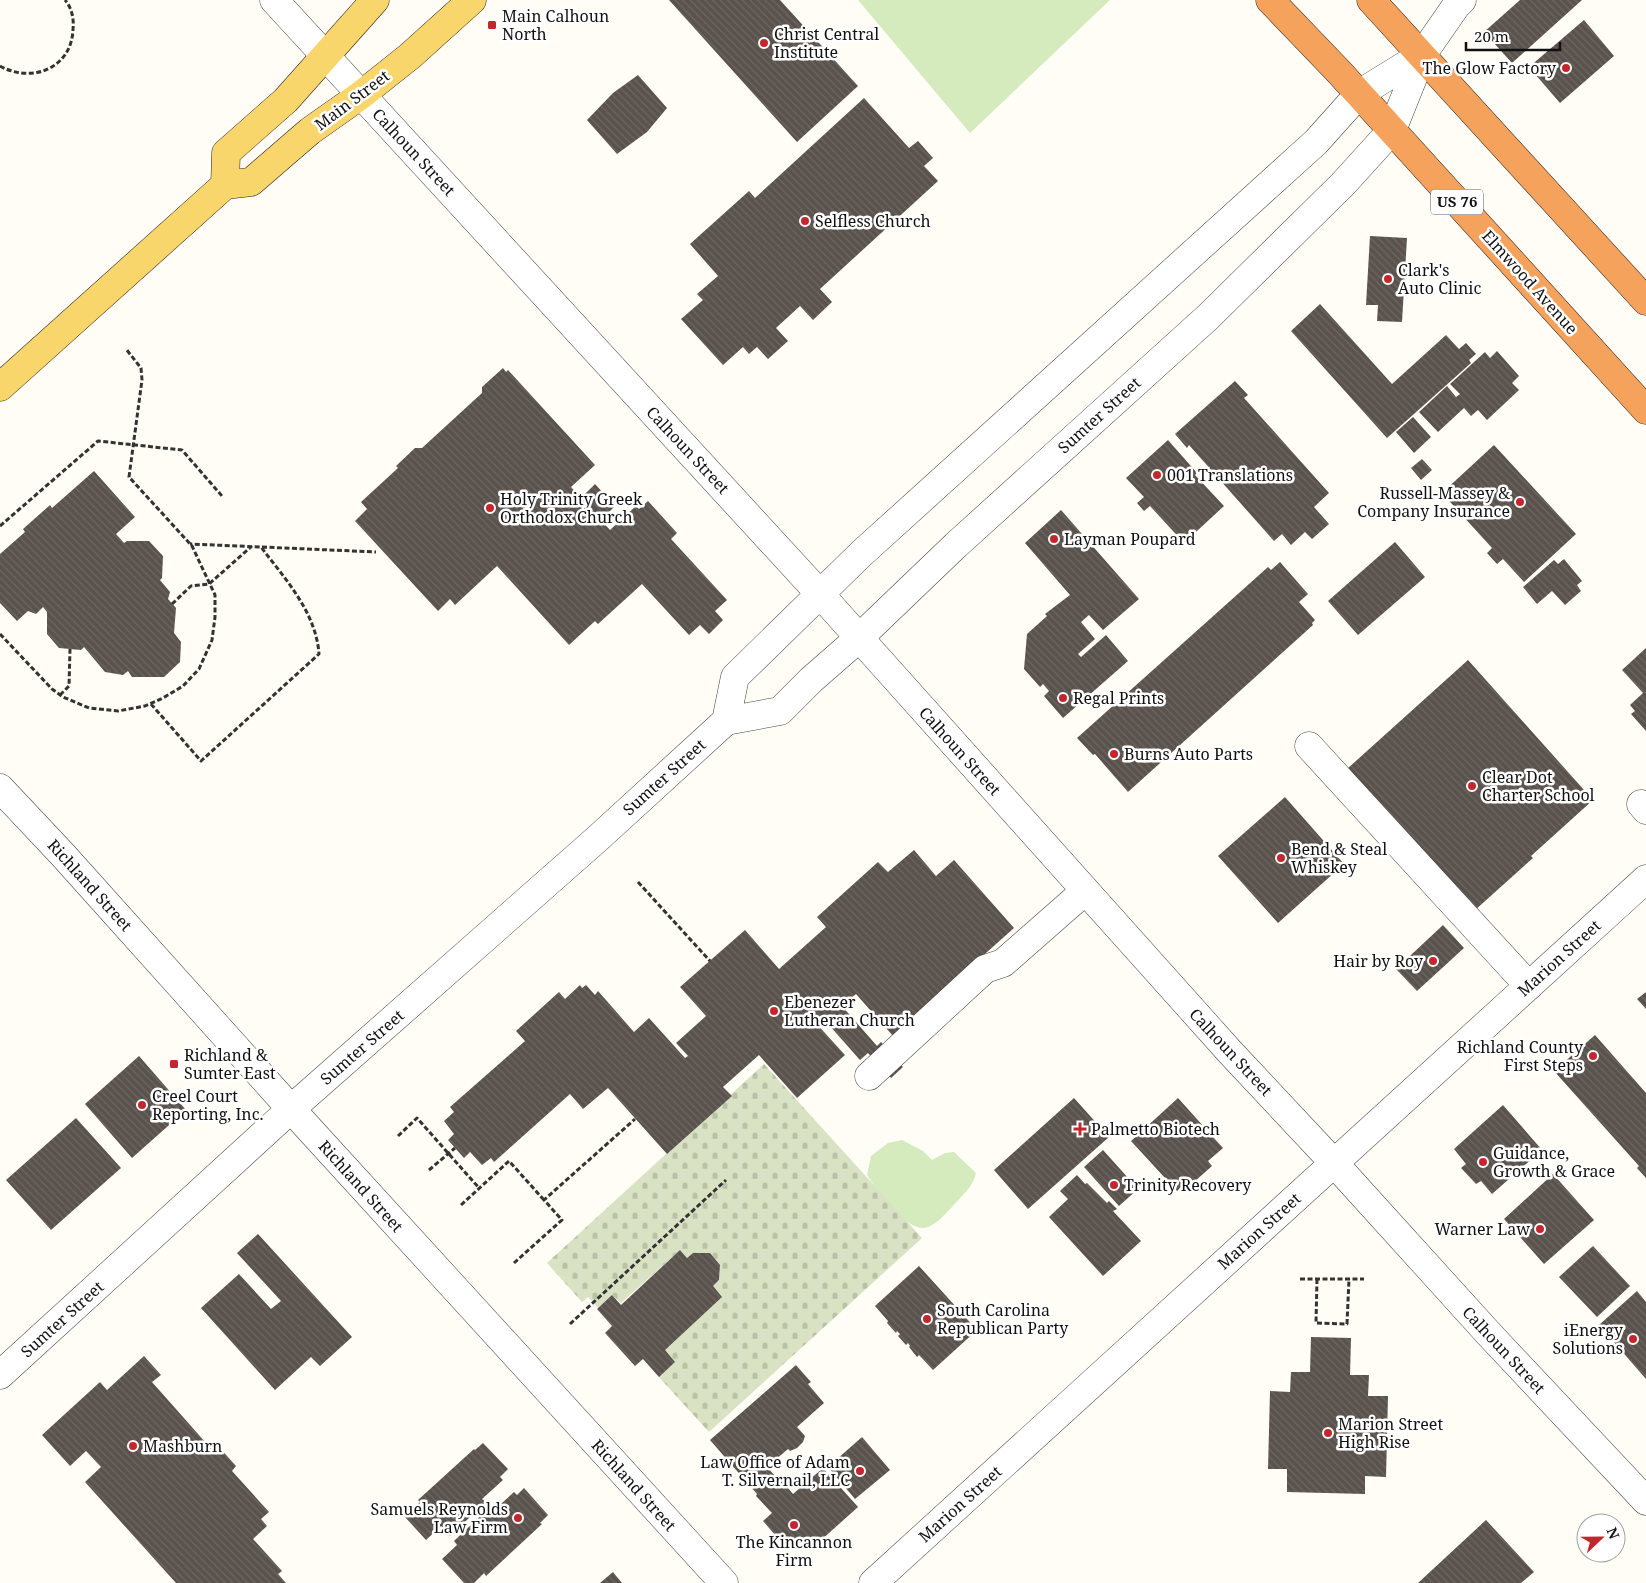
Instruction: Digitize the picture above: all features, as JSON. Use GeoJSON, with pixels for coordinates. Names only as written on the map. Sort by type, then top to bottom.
{"type":"FeatureCollection","features":[{"type":"Feature","properties":{"kind":"highway","name":"Elmwood Avenue"},"geometry":{"type":"LineString","coordinates":[[1270,0],[1359,94],[1646,410]]}},
{"type":"Feature","properties":{"kind":"highway"},"geometry":{"type":"LineString","coordinates":[[1372,0],[1646,301]]}},
{"type":"Feature","properties":{"kind":"main road"},"geometry":{"type":"LineString","coordinates":[[0,387],[224,185],[226,153],[286,100],[375,0]]}},
{"type":"Feature","properties":{"kind":"main road","name":"Main Street"},"geometry":{"type":"LineString","coordinates":[[224,185],[251,182],[310,131],[362,95],[410,56],[472,0]]}},
{"type":"Feature","properties":{"kind":"street","name":"Calhoun Street"},"geometry":{"type":"LineString","coordinates":[[274,0],[820,594],[1230,1052],[1334,1162],[1483,1328],[1646,1501]]}},
{"type":"Feature","properties":{"kind":"street","name":"Sumter Street"},"geometry":{"type":"LineString","coordinates":[[0,1375],[291,1109],[597,839],[726,721],[780,712],[811,680],[859,638],[956,545],[1208,317],[1343,184],[1392,130],[1422,54],[1462,0]]}},
{"type":"Feature","properties":{"kind":"street","name":"Sumter Street"},"geometry":{"type":"LineString","coordinates":[[726,721],[735,677],[862,553],[1316,142],[1359,94],[1422,54]]}},
{"type":"Feature","properties":{"kind":"street"},"geometry":{"type":"LineString","coordinates":[[1309,746],[1529,986]]}},
{"type":"Feature","properties":{"kind":"street","name":"Richland Street"},"geometry":{"type":"LineString","coordinates":[[0,788],[724,1583]]}},
{"type":"Feature","properties":{"kind":"street","name":"Marion Street"},"geometry":{"type":"LineString","coordinates":[[873,1583],[1646,879]]}},
{"type":"Feature","properties":{"kind":"street"},"geometry":{"type":"LineString","coordinates":[[869,1076],[985,969],[1003,963],[1085,891]]}},
{"type":"Feature","properties":{"kind":"path"},"geometry":{"type":"LineString","coordinates":[[0,71],[2,67],[9,71],[26,74],[42,72],[56,64],[68,52],[73,36],[74,20],[65,0]]}},
{"type":"Feature","properties":{"kind":"path"},"geometry":{"type":"LineString","coordinates":[[0,634],[60,695],[89,708],[118,711],[151,704],[183,686],[199,669],[212,640],[215,595],[190,544],[129,477],[142,380],[141,368],[126,349]]}},
{"type":"Feature","properties":{"kind":"path"},"geometry":{"type":"LineString","coordinates":[[0,526],[98,441],[182,450],[222,496]]}},
{"type":"Feature","properties":{"kind":"path"},"geometry":{"type":"LineString","coordinates":[[190,544],[376,552]]}},
{"type":"Feature","properties":{"kind":"path"},"geometry":{"type":"LineString","coordinates":[[172,604],[191,586],[210,584],[252,546]]}},
{"type":"Feature","properties":{"kind":"path"},"geometry":{"type":"LineString","coordinates":[[151,704],[201,761],[319,654],[318,640],[311,620],[296,594],[261,547]]}},
{"type":"Feature","properties":{"kind":"path"},"geometry":{"type":"LineString","coordinates":[[60,695],[68,686],[70,649]]}},
{"type":"Feature","properties":{"kind":"path"},"geometry":{"type":"LineString","coordinates":[[638,882],[710,961]]}},
{"type":"Feature","properties":{"kind":"path"},"geometry":{"type":"LineString","coordinates":[[398,1136],[417,1118],[479,1188]]}},
{"type":"Feature","properties":{"kind":"path"},"geometry":{"type":"LineString","coordinates":[[544,1200],[635,1119]]}},
{"type":"Feature","properties":{"kind":"path"},"geometry":{"type":"LineString","coordinates":[[429,1170],[455,1148]]}},
{"type":"Feature","properties":{"kind":"path"},"geometry":{"type":"LineString","coordinates":[[461,1205],[509,1161],[562,1220],[514,1263]]}},
{"type":"Feature","properties":{"kind":"path"},"geometry":{"type":"LineString","coordinates":[[570,1324],[726,1180]]}},
{"type":"Feature","properties":{"kind":"path"},"geometry":{"type":"LineString","coordinates":[[1300,1279],[1364,1279]]}},
{"type":"Feature","properties":{"kind":"path"},"geometry":{"type":"LineString","coordinates":[[1317,1279],[1316,1323],[1347,1324],[1349,1279]]}},
{"type":"Feature","properties":{"kind":"green space"},"geometry":{"type":"Polygon","coordinates":[[[858,0],[1110,0],[970,133],[858,0]]]}},
{"type":"Feature","properties":{"kind":"green space"},"geometry":{"type":"Polygon","coordinates":[[[764,1064],[922,1238],[709,1432],[658,1376],[663,1351],[713,1286],[719,1281],[720,1265],[710,1253],[693,1253],[687,1258],[680,1250],[621,1303],[612,1295],[598,1308],[588,1297],[582,1302],[547,1263],[764,1064]]]}},
{"type":"Feature","properties":{"kind":"green space"},"geometry":{"type":"Polygon","coordinates":[[[902,1140],[923,1151],[932,1160],[945,1153],[954,1152],[976,1173],[966,1192],[941,1218],[928,1227],[920,1228],[903,1218],[885,1200],[867,1175],[871,1156],[888,1143],[902,1140]]]}},
{"type":"Feature","properties":{"kind":"building","name":"Christ Central Institute"},"geometry":{"type":"Polygon","coordinates":[[[669,0],[780,0],[858,86],[797,142],[669,0]]]}},
{"type":"Feature","properties":{"kind":"building"},"geometry":{"type":"Polygon","coordinates":[[[1520,0],[1582,0],[1512,63],[1484,32],[1520,0]]]}},
{"type":"Feature","properties":{"kind":"building"},"geometry":{"type":"Polygon","coordinates":[[[1584,20],[1614,56],[1560,103],[1529,67],[1584,20]]]}},
{"type":"Feature","properties":{"kind":"building"},"geometry":{"type":"Polygon","coordinates":[[[638,75],[667,108],[647,132],[617,154],[587,120],[613,93],[638,75]]]}},
{"type":"Feature","properties":{"kind":"building","name":"Selfless Church"},"geometry":{"type":"Polygon","coordinates":[[[864,98],[909,148],[918,141],[933,158],[924,166],[938,181],[820,289],[832,302],[813,320],[800,306],[776,328],[788,341],[768,359],[757,347],[749,354],[743,347],[723,365],[681,319],[703,300],[697,294],[718,276],[690,244],[749,191],[755,198],[864,98]]]}},
{"type":"Feature","properties":{"kind":"building"},"geometry":{"type":"Polygon","coordinates":[[[1370,236],[1407,238],[1402,322],[1377,321],[1378,305],[1366,305],[1370,236]]]}},
{"type":"Feature","properties":{"kind":"building"},"geometry":{"type":"Polygon","coordinates":[[[1320,304],[1392,384],[1446,335],[1459,349],[1466,343],[1476,354],[1469,360],[1471,363],[1387,438],[1291,331],[1320,304]]]}},
{"type":"Feature","properties":{"kind":"building"},"geometry":{"type":"Polygon","coordinates":[[[1497,351],[1519,376],[1512,383],[1519,390],[1487,420],[1478,410],[1471,416],[1464,408],[1438,432],[1419,412],[1447,386],[1456,397],[1460,394],[1450,384],[1485,352],[1490,358],[1497,351]]]}},
{"type":"Feature","properties":{"kind":"building","name":"Holy Trinity Greek Orthodox Church"},"geometry":{"type":"Polygon","coordinates":[[[503,368],[506,372],[508,370],[595,465],[571,487],[581,498],[595,484],[615,506],[601,520],[610,530],[636,506],[639,509],[648,501],[677,533],[671,539],[727,600],[715,611],[723,620],[709,634],[700,625],[689,635],[642,584],[598,624],[595,621],[569,645],[497,566],[455,605],[450,599],[438,611],[355,521],[367,509],[361,502],[398,468],[396,466],[415,448],[422,448],[482,393],[482,387],[503,368]]]}},
{"type":"Feature","properties":{"kind":"building"},"geometry":{"type":"Polygon","coordinates":[[[1235,381],[1248,395],[1244,398],[1329,493],[1314,507],[1329,524],[1312,539],[1305,532],[1291,545],[1282,534],[1274,541],[1189,445],[1187,448],[1175,434],[1235,381]]]}},
{"type":"Feature","properties":{"kind":"building"},"geometry":{"type":"Polygon","coordinates":[[[1413,417],[1431,437],[1414,453],[1396,432],[1413,417]]]}},
{"type":"Feature","properties":{"kind":"building"},"geometry":{"type":"Polygon","coordinates":[[[1168,440],[1197,473],[1195,475],[1224,506],[1184,543],[1150,506],[1144,511],[1137,503],[1144,497],[1126,478],[1168,440]]]}},
{"type":"Feature","properties":{"kind":"building"},"geometry":{"type":"Polygon","coordinates":[[[1494,445],[1576,534],[1524,582],[1503,559],[1497,564],[1487,553],[1492,548],[1442,493],[1494,445]]]}},
{"type":"Feature","properties":{"kind":"building"},"geometry":{"type":"Polygon","coordinates":[[[1422,459],[1432,470],[1421,480],[1411,468],[1422,459]]]}},
{"type":"Feature","properties":{"kind":"building"},"geometry":{"type":"Polygon","coordinates":[[[94,471],[135,517],[116,534],[124,543],[127,541],[149,541],[163,556],[162,578],[160,580],[170,592],[168,599],[176,608],[174,633],[181,642],[180,662],[164,677],[132,677],[128,671],[123,675],[105,672],[84,647],[81,650],[59,648],[47,634],[47,612],[43,607],[36,614],[28,611],[17,621],[0,603],[0,554],[25,532],[23,529],[50,505],[52,508],[94,471]]]}},
{"type":"Feature","properties":{"kind":"building"},"geometry":{"type":"Polygon","coordinates":[[[1061,510],[1139,599],[1103,630],[1089,615],[1081,622],[1095,639],[1078,654],[1081,657],[1106,635],[1128,661],[1063,718],[1044,696],[1049,691],[1043,684],[1040,687],[1024,669],[1027,634],[1047,616],[1045,614],[1070,595],[1025,543],[1061,510]]]}},
{"type":"Feature","properties":{"kind":"building"},"geometry":{"type":"Polygon","coordinates":[[[1395,542],[1425,577],[1358,635],[1328,601],[1395,542]]]}},
{"type":"Feature","properties":{"kind":"building"},"geometry":{"type":"Polygon","coordinates":[[[1564,559],[1582,581],[1577,585],[1581,591],[1565,605],[1552,591],[1537,604],[1523,587],[1554,560],[1558,564],[1564,559]]]}},
{"type":"Feature","properties":{"kind":"building"},"geometry":{"type":"Polygon","coordinates":[[[1280,562],[1308,594],[1299,602],[1315,620],[1312,623],[1313,625],[1128,792],[1095,754],[1093,755],[1077,738],[1268,567],[1271,570],[1280,562]]]}},
{"type":"Feature","properties":{"kind":"building"},"geometry":{"type":"Polygon","coordinates":[[[1646,648],[1646,731],[1631,714],[1635,711],[1630,705],[1643,693],[1622,670],[1646,648]]]}},
{"type":"Feature","properties":{"kind":"building","name":"Clear Dot Charter School"},"geometry":{"type":"Polygon","coordinates":[[[1468,660],[1593,800],[1474,911],[1347,769],[1468,660]]]}},
{"type":"Feature","properties":{"kind":"building"},"geometry":{"type":"Polygon","coordinates":[[[1285,797],[1344,864],[1278,923],[1218,856],[1285,797]]]}},
{"type":"Feature","properties":{"kind":"building","name":"Ebenezer Lutheran Church"},"geometry":{"type":"Polygon","coordinates":[[[914,850],[936,876],[954,860],[1014,928],[893,1036],[856,994],[842,1006],[877,1046],[881,1042],[903,1067],[891,1078],[868,1053],[860,1060],[821,1016],[814,1021],[845,1055],[797,1098],[759,1055],[723,1087],[732,1096],[667,1154],[608,1088],[583,1109],[570,1094],[494,1162],[491,1158],[482,1165],[470,1152],[464,1158],[448,1140],[454,1134],[444,1121],[454,1112],[450,1107],[525,1041],[516,1031],[559,992],[565,999],[580,985],[582,988],[586,985],[595,995],[598,991],[634,1032],[649,1018],[685,1058],[688,1056],[676,1043],[706,1016],[680,987],[745,930],[779,969],[826,927],[817,917],[878,862],[888,872],[914,850]]]}},
{"type":"Feature","properties":{"kind":"building"},"geometry":{"type":"Polygon","coordinates":[[[1443,925],[1464,948],[1417,991],[1396,969],[1443,925]]]}},
{"type":"Feature","properties":{"kind":"building"},"geometry":{"type":"Polygon","coordinates":[[[1646,992],[1646,1009],[1637,999],[1646,992]]]}},
{"type":"Feature","properties":{"kind":"building"},"geometry":{"type":"Polygon","coordinates":[[[1595,1035],[1646,1093],[1646,1178],[1637,1168],[1639,1166],[1554,1071],[1595,1035]]]}},
{"type":"Feature","properties":{"kind":"building"},"geometry":{"type":"Polygon","coordinates":[[[139,1056],[186,1110],[132,1158],[85,1104],[139,1056]]]}},
{"type":"Feature","properties":{"kind":"building"},"geometry":{"type":"Polygon","coordinates":[[[1074,1098],[1109,1137],[1028,1209],[994,1170],[1074,1098]]]}},
{"type":"Feature","properties":{"kind":"building"},"geometry":{"type":"Polygon","coordinates":[[[1178,1098],[1223,1148],[1208,1161],[1212,1166],[1194,1182],[1190,1178],[1177,1191],[1131,1141],[1178,1098]]]}},
{"type":"Feature","properties":{"kind":"building"},"geometry":{"type":"Polygon","coordinates":[[[1503,1105],[1542,1150],[1492,1194],[1481,1181],[1476,1184],[1461,1168],[1466,1164],[1454,1149],[1503,1105]]]}},
{"type":"Feature","properties":{"kind":"building"},"geometry":{"type":"Polygon","coordinates":[[[76,1118],[121,1168],[51,1230],[6,1180],[76,1118]]]}},
{"type":"Feature","properties":{"kind":"building"},"geometry":{"type":"Polygon","coordinates":[[[1103,1150],[1138,1189],[1119,1206],[1084,1167],[1103,1150]]]}},
{"type":"Feature","properties":{"kind":"building"},"geometry":{"type":"Polygon","coordinates":[[[1553,1174],[1594,1220],[1544,1264],[1504,1219],[1553,1174]]]}},
{"type":"Feature","properties":{"kind":"building"},"geometry":{"type":"Polygon","coordinates":[[[1077,1175],[1107,1203],[1109,1201],[1117,1209],[1113,1211],[1141,1241],[1103,1276],[1049,1217],[1068,1199],[1060,1191],[1077,1175]]]}},
{"type":"Feature","properties":{"kind":"building"},"geometry":{"type":"Polygon","coordinates":[[[258,1234],[352,1337],[320,1366],[311,1357],[275,1390],[201,1308],[239,1274],[271,1309],[281,1301],[237,1253],[258,1234]]]}},
{"type":"Feature","properties":{"kind":"building"},"geometry":{"type":"Polygon","coordinates":[[[1593,1246],[1630,1286],[1597,1317],[1559,1277],[1593,1246]]]}},
{"type":"Feature","properties":{"kind":"building"},"geometry":{"type":"Polygon","coordinates":[[[680,1250],[687,1258],[693,1253],[710,1253],[720,1265],[719,1280],[713,1286],[722,1297],[665,1350],[675,1362],[659,1377],[643,1359],[635,1366],[605,1333],[612,1326],[597,1309],[612,1295],[621,1305],[680,1250]]]}},
{"type":"Feature","properties":{"kind":"building"},"geometry":{"type":"Polygon","coordinates":[[[919,1266],[977,1330],[933,1370],[919,1355],[917,1357],[908,1343],[906,1345],[898,1336],[900,1334],[897,1331],[896,1333],[887,1323],[888,1321],[875,1306],[919,1266]]]}},
{"type":"Feature","properties":{"kind":"building"},"geometry":{"type":"Polygon","coordinates":[[[1637,1291],[1646,1302],[1646,1379],[1599,1325],[1637,1291]]]}},
{"type":"Feature","properties":{"kind":"building","name":"Marion Street High Rise"},"geometry":{"type":"Polygon","coordinates":[[[1311,1337],[1351,1338],[1350,1375],[1369,1375],[1368,1396],[1388,1396],[1386,1477],[1365,1476],[1365,1494],[1287,1492],[1287,1469],[1268,1469],[1270,1391],[1290,1392],[1291,1372],[1310,1372],[1311,1337]]]}},
{"type":"Feature","properties":{"kind":"building"},"geometry":{"type":"Polygon","coordinates":[[[144,1356],[161,1375],[152,1382],[214,1452],[219,1447],[236,1466],[232,1471],[269,1512],[261,1519],[267,1526],[253,1539],[282,1571],[278,1574],[286,1583],[176,1583],[85,1482],[101,1467],[86,1451],[70,1466],[42,1435],[100,1382],[107,1390],[144,1356]]]}},
{"type":"Feature","properties":{"kind":"building"},"geometry":{"type":"Polygon","coordinates":[[[796,1365],[811,1382],[808,1384],[824,1403],[797,1427],[805,1436],[803,1442],[797,1448],[790,1451],[788,1449],[767,1467],[776,1477],[778,1476],[793,1494],[823,1468],[858,1507],[810,1550],[801,1540],[788,1550],[763,1521],[772,1513],[710,1440],[796,1365]]]}},
{"type":"Feature","properties":{"kind":"building"},"geometry":{"type":"Polygon","coordinates":[[[862,1437],[890,1470],[855,1499],[828,1467],[862,1437]]]}},
{"type":"Feature","properties":{"kind":"building"},"geometry":{"type":"Polygon","coordinates":[[[483,1443],[508,1469],[500,1477],[503,1480],[482,1499],[486,1502],[450,1536],[441,1526],[426,1540],[405,1517],[420,1502],[418,1500],[483,1443]]]}},
{"type":"Feature","properties":{"kind":"building"},"geometry":{"type":"Polygon","coordinates":[[[524,1488],[548,1515],[540,1523],[542,1524],[486,1576],[484,1573],[474,1583],[464,1583],[442,1559],[457,1545],[454,1541],[489,1508],[492,1512],[514,1492],[517,1495],[524,1488]]]}},
{"type":"Feature","properties":{"kind":"building"},"geometry":{"type":"Polygon","coordinates":[[[1486,1520],[1534,1572],[1521,1583],[1418,1583],[1486,1520]]]}},
{"type":"Feature","properties":{"kind":"building"},"geometry":{"type":"Polygon","coordinates":[[[613,1572],[622,1583],[600,1583],[613,1572]]]}},
{"type":"Feature","properties":{"kind":"place","name":"Main Calhoun North"},"geometry":{"type":"Point","coordinates":[492,25]}},
{"type":"Feature","properties":{"kind":"place","name":"Christ Central Institute"},"geometry":{"type":"Point","coordinates":[764,43]}},
{"type":"Feature","properties":{"kind":"place","name":"The Glow Factory"},"geometry":{"type":"Point","coordinates":[1566,68]}},
{"type":"Feature","properties":{"kind":"place","name":"Selfless Church"},"geometry":{"type":"Point","coordinates":[805,221]}},
{"type":"Feature","properties":{"kind":"place","name":"Clark's Auto Clinic"},"geometry":{"type":"Point","coordinates":[1388,279]}},
{"type":"Feature","properties":{"kind":"place","name":"001 Translations"},"geometry":{"type":"Point","coordinates":[1157,475]}},
{"type":"Feature","properties":{"kind":"place","name":"Russell-Massey & Company Insurance"},"geometry":{"type":"Point","coordinates":[1520,502]}},
{"type":"Feature","properties":{"kind":"place","name":"Holy Trinity Greek Orthodox Church"},"geometry":{"type":"Point","coordinates":[490,508]}},
{"type":"Feature","properties":{"kind":"place","name":"Layman Poupard"},"geometry":{"type":"Point","coordinates":[1054,539]}},
{"type":"Feature","properties":{"kind":"place","name":"Regal Prints"},"geometry":{"type":"Point","coordinates":[1063,698]}},
{"type":"Feature","properties":{"kind":"place","name":"Burns Auto Parts"},"geometry":{"type":"Point","coordinates":[1114,754]}},
{"type":"Feature","properties":{"kind":"place","name":"Clear Dot Charter School"},"geometry":{"type":"Point","coordinates":[1472,786]}},
{"type":"Feature","properties":{"kind":"place","name":"Bend & Steal Whiskey"},"geometry":{"type":"Point","coordinates":[1281,858]}},
{"type":"Feature","properties":{"kind":"place","name":"Hair by Roy"},"geometry":{"type":"Point","coordinates":[1433,961]}},
{"type":"Feature","properties":{"kind":"place","name":"Ebenezer Lutheran Church"},"geometry":{"type":"Point","coordinates":[774,1011]}},
{"type":"Feature","properties":{"kind":"place","name":"Richland County First Steps"},"geometry":{"type":"Point","coordinates":[1593,1056]}},
{"type":"Feature","properties":{"kind":"place","name":"Richland & Sumter East"},"geometry":{"type":"Point","coordinates":[174,1064]}},
{"type":"Feature","properties":{"kind":"place","name":"Creel Court Reporting, Inc."},"geometry":{"type":"Point","coordinates":[142,1105]}},
{"type":"Feature","properties":{"kind":"place","name":"Palmetto Biotech"},"geometry":{"type":"Point","coordinates":[1080,1129]}},
{"type":"Feature","properties":{"kind":"place","name":"Guidance, Growth & Grace"},"geometry":{"type":"Point","coordinates":[1483,1162]}},
{"type":"Feature","properties":{"kind":"place","name":"Trinity Recovery"},"geometry":{"type":"Point","coordinates":[1114,1185]}},
{"type":"Feature","properties":{"kind":"place","name":"Warner Law"},"geometry":{"type":"Point","coordinates":[1540,1229]}},
{"type":"Feature","properties":{"kind":"place","name":"South Carolina Republican Party"},"geometry":{"type":"Point","coordinates":[927,1319]}},
{"type":"Feature","properties":{"kind":"place","name":"iEnergy Solutions"},"geometry":{"type":"Point","coordinates":[1633,1339]}},
{"type":"Feature","properties":{"kind":"place","name":"Marion Street High Rise"},"geometry":{"type":"Point","coordinates":[1328,1433]}},
{"type":"Feature","properties":{"kind":"place","name":"Mashburn"},"geometry":{"type":"Point","coordinates":[133,1446]}},
{"type":"Feature","properties":{"kind":"place","name":"Law Office of Adam T. Silvernail, LLC"},"geometry":{"type":"Point","coordinates":[860,1471]}},
{"type":"Feature","properties":{"kind":"place","name":"Samuels Reynolds Law Firm"},"geometry":{"type":"Point","coordinates":[518,1518]}},
{"type":"Feature","properties":{"kind":"place","name":"The Kincannon Firm"},"geometry":{"type":"Point","coordinates":[794,1525]}}]}
